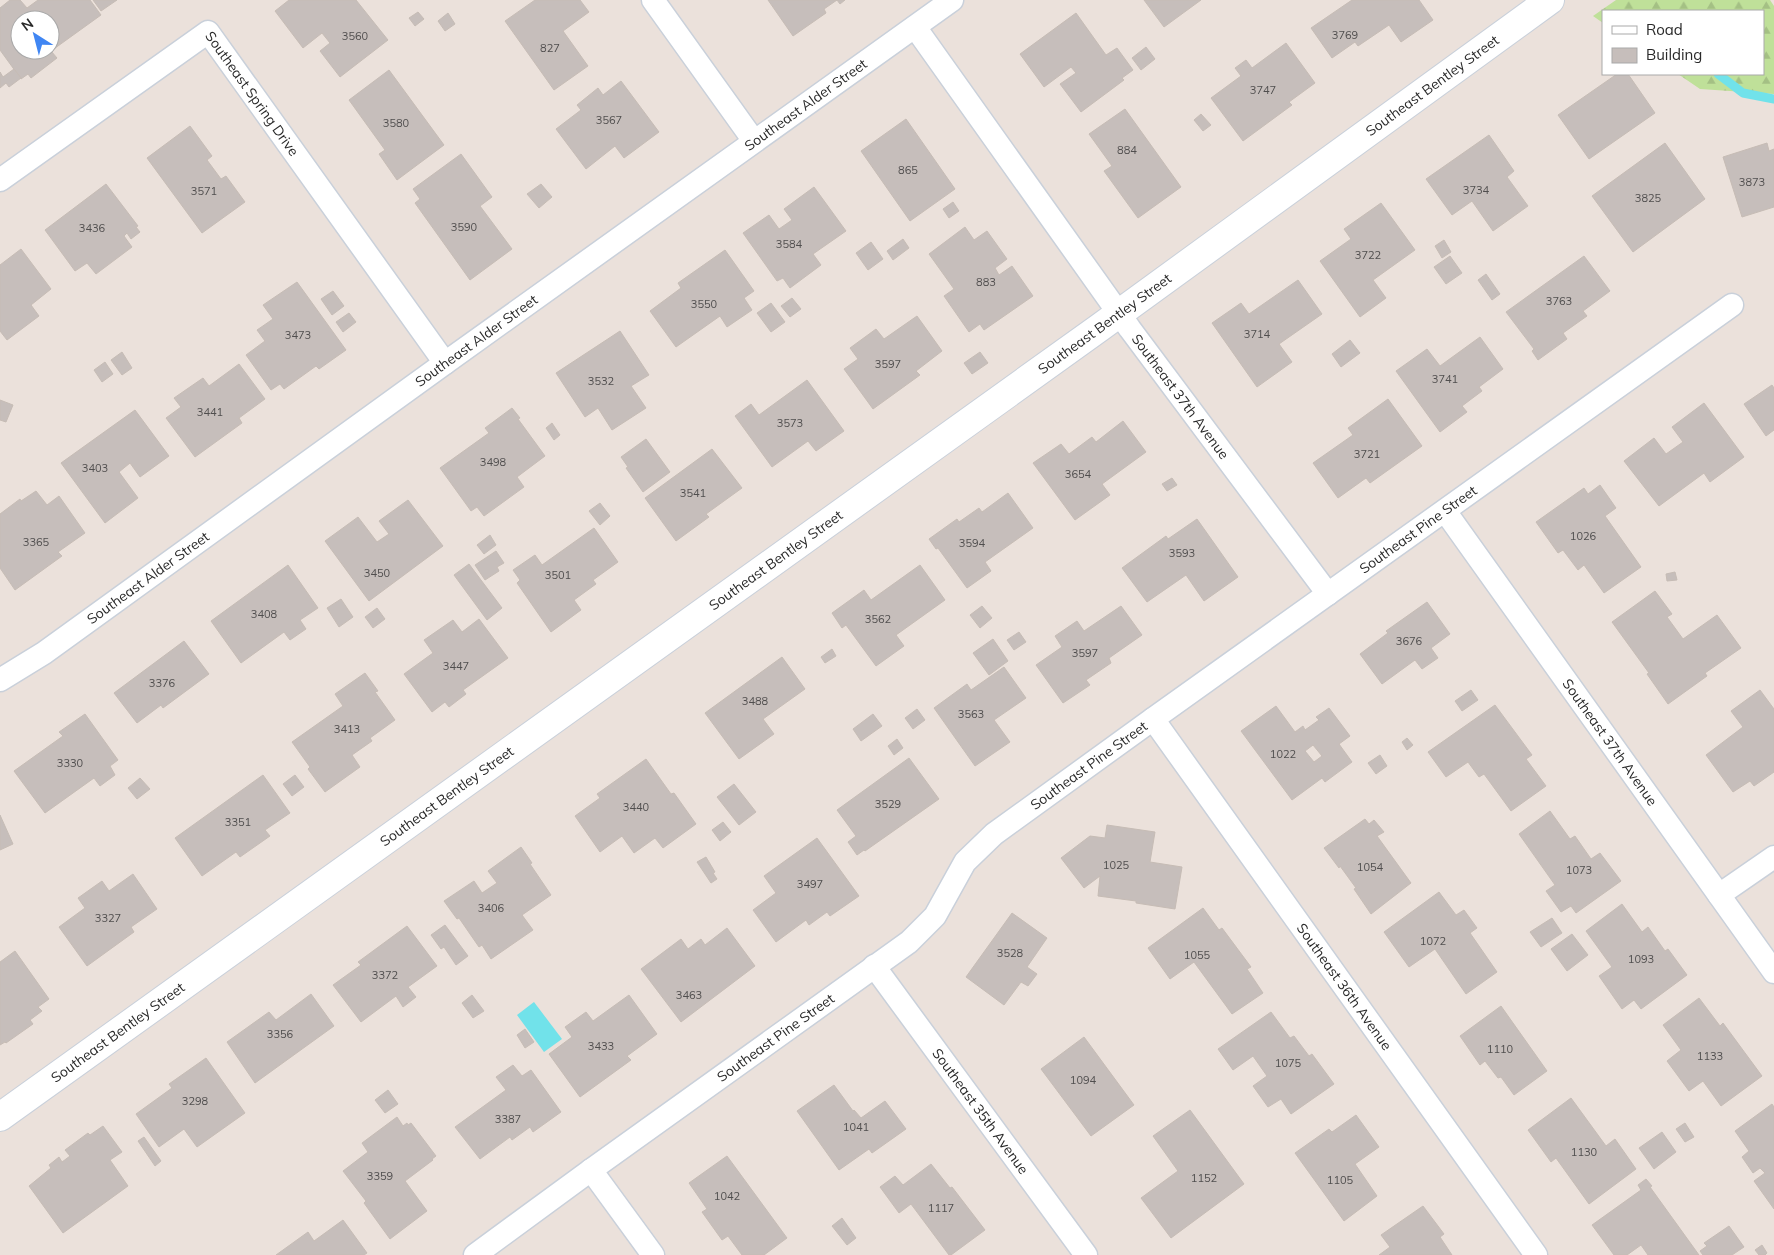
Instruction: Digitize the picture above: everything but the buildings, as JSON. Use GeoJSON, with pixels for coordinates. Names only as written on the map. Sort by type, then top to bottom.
{"type":"FeatureCollection","features":[{"type":"Feature","properties":{"kind":"street"},"geometry":{"type":"LineString","coordinates":[[653,0],[754,141]]}},
{"type":"Feature","properties":{"kind":"street","name":"Southeast Alder Street"},"geometry":{"type":"LineString","coordinates":[[0,680],[44,653],[952,0]]}},
{"type":"Feature","properties":{"kind":"street","name":"Southeast Bentley Street"},"geometry":{"type":"LineString","coordinates":[[0,1117],[1119,313],[1550,0]]}},
{"type":"Feature","properties":{"kind":"street","name":"Southeast 37th Avenue"},"geometry":{"type":"LineString","coordinates":[[915,26],[1119,313],[1328,594]]}},
{"type":"Feature","properties":{"kind":"street","name":"Southeast Spring Drive"},"geometry":{"type":"LineString","coordinates":[[0,180],[208,32],[445,363]]}},
{"type":"Feature","properties":{"kind":"street","name":"Southeast Pine Street"},"geometry":{"type":"LineString","coordinates":[[475,1255],[909,942],[935,916],[965,862],[994,834],[1732,305]]}},
{"type":"Feature","properties":{"kind":"street","name":"Southeast 37th Avenue"},"geometry":{"type":"LineString","coordinates":[[1445,511],[1774,972]]}},
{"type":"Feature","properties":{"kind":"street","name":"Southeast 36th Avenue"},"geometry":{"type":"LineString","coordinates":[[1153,719],[1536,1255]]}},
{"type":"Feature","properties":{"kind":"street"},"geometry":{"type":"LineString","coordinates":[[1719,895],[1774,856]]}},
{"type":"Feature","properties":{"kind":"street","name":"Southeast 35th Avenue"},"geometry":{"type":"LineString","coordinates":[[874,966],[1086,1255]]}},
{"type":"Feature","properties":{"kind":"street"},"geometry":{"type":"LineString","coordinates":[[591,1170],[653,1255]]}},
{"type":"Feature","properties":{"kind":"green space"},"geometry":{"type":"Polygon","coordinates":[[[1616,0],[1770,0],[1774,6],[1774,94],[1700,89],[1679,75],[1764,75],[1764,10],[1602,10],[1602,22],[1593,16],[1616,0]]]}},
{"type":"Feature","properties":{"kind":"water"},"geometry":{"type":"Polygon","coordinates":[[[534,1002],[562,1039],[544,1052],[517,1015],[534,1002]]]}},
{"type":"Feature","properties":{"kind":"waterway"},"geometry":{"type":"LineString","coordinates":[[1719,75],[1743,93],[1774,99]]}}]}
